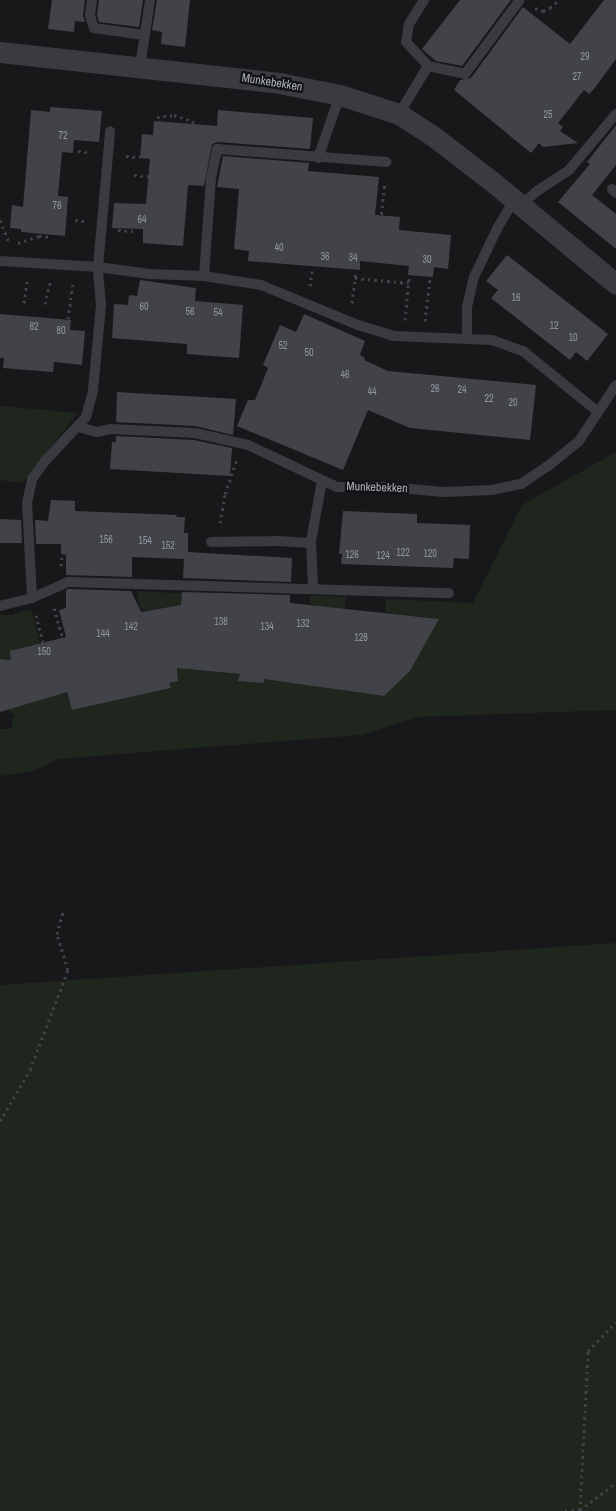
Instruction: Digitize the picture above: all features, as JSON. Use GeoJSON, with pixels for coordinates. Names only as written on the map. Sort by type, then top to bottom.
{"type":"FeatureCollection","features":[{"type":"Feature","properties":{"kind":"street","name":"Munkebekken"},"geometry":{"type":"LineString","coordinates":[[0,52],[279,83],[340,95],[399,114],[433,136],[518,202],[616,284]]}},
{"type":"Feature","properties":{"kind":"lane"},"geometry":{"type":"LineString","coordinates":[[92,0],[90,16],[94,28],[145,35]]}},
{"type":"Feature","properties":{"kind":"lane"},"geometry":{"type":"LineString","coordinates":[[140,67],[150,0]]}},
{"type":"Feature","properties":{"kind":"lane"},"geometry":{"type":"LineString","coordinates":[[424,0],[409,24],[406,42],[428,66],[465,74],[519,1]]}},
{"type":"Feature","properties":{"kind":"lane"},"geometry":{"type":"LineString","coordinates":[[399,114],[428,66]]}},
{"type":"Feature","properties":{"kind":"lane"},"geometry":{"type":"LineString","coordinates":[[318,158],[340,95]]}},
{"type":"Feature","properties":{"kind":"lane"},"geometry":{"type":"LineString","coordinates":[[467,338],[467,308],[474,276],[498,227],[518,202],[570,170],[616,114]]}},
{"type":"Feature","properties":{"kind":"lane"},"geometry":{"type":"LineString","coordinates":[[32,598],[27,503],[32,479],[46,460],[86,417],[93,390],[101,305],[98,267],[110,132]]}},
{"type":"Feature","properties":{"kind":"lane"},"geometry":{"type":"LineString","coordinates":[[204,276],[211,185],[217,149],[387,162]]}},
{"type":"Feature","properties":{"kind":"lane"},"geometry":{"type":"LineString","coordinates":[[0,261],[98,267],[150,274],[204,276],[261,285],[350,322],[404,337],[492,340],[523,351],[597,411]]}},
{"type":"Feature","properties":{"kind":"lane","name":"Munkebekken"},"geometry":{"type":"LineString","coordinates":[[78,427],[97,432],[111,429],[196,433],[243,444],[336,487],[386,487],[444,492],[492,490],[521,484],[548,466],[579,441],[597,411],[616,385]]}},
{"type":"Feature","properties":{"kind":"lane"},"geometry":{"type":"LineString","coordinates":[[313,588],[311,540],[322,481]]}},
{"type":"Feature","properties":{"kind":"lane"},"geometry":{"type":"LineString","coordinates":[[214,542],[279,540],[309,543],[311,540]]}},
{"type":"Feature","properties":{"kind":"lane"},"geometry":{"type":"LineString","coordinates":[[0,606],[32,598],[68,582],[449,593]]}},
{"type":"Feature","properties":{"kind":"path"},"geometry":{"type":"LineString","coordinates":[[519,1],[543,11],[559,0]]}},
{"type":"Feature","properties":{"kind":"path"},"geometry":{"type":"LineString","coordinates":[[158,117],[174,115],[192,121],[206,130],[217,149]]}},
{"type":"Feature","properties":{"kind":"path"},"geometry":{"type":"LineString","coordinates":[[380,227],[387,162]]}},
{"type":"Feature","properties":{"kind":"path"},"geometry":{"type":"LineString","coordinates":[[134,174],[191,179],[211,185]]}},
{"type":"Feature","properties":{"kind":"path"},"geometry":{"type":"LineString","coordinates":[[0,220],[8,242],[18,243],[39,236],[52,237]]}},
{"type":"Feature","properties":{"kind":"path"},"geometry":{"type":"LineString","coordinates":[[350,322],[356,272]]}},
{"type":"Feature","properties":{"kind":"path"},"geometry":{"type":"LineString","coordinates":[[355,278],[409,284]]}},
{"type":"Feature","properties":{"kind":"path"},"geometry":{"type":"LineString","coordinates":[[404,337],[409,278]]}},
{"type":"Feature","properties":{"kind":"path"},"geometry":{"type":"LineString","coordinates":[[423,339],[430,279]]}},
{"type":"Feature","properties":{"kind":"path"},"geometry":{"type":"LineString","coordinates":[[24,303],[27,282]]}},
{"type":"Feature","properties":{"kind":"path"},"geometry":{"type":"LineString","coordinates":[[45,304],[50,284]]}},
{"type":"Feature","properties":{"kind":"path"},"geometry":{"type":"LineString","coordinates":[[68,319],[73,284]]}},
{"type":"Feature","properties":{"kind":"path"},"geometry":{"type":"LineString","coordinates":[[214,542],[225,494],[243,444]]}},
{"type":"Feature","properties":{"kind":"path"},"geometry":{"type":"LineString","coordinates":[[55,610],[62,636]]}},
{"type":"Feature","properties":{"kind":"path"},"geometry":{"type":"LineString","coordinates":[[36,616],[43,643]]}},
{"type":"Feature","properties":{"kind":"path"},"geometry":{"type":"LineString","coordinates":[[0,1121],[30,1070],[68,970],[57,934],[63,912]]}},
{"type":"Feature","properties":{"kind":"path"},"geometry":{"type":"LineString","coordinates":[[580,1510],[588,1351],[616,1322]]}},
{"type":"Feature","properties":{"kind":"path"},"geometry":{"type":"LineString","coordinates":[[566,1511],[580,1510],[616,1483]]}},
{"type":"Feature","properties":{"kind":"shaded area"},"geometry":{"type":"Polygon","coordinates":[[[0,406],[78,413],[22,483],[0,480],[0,406]]]}},
{"type":"Feature","properties":{"kind":"shaded area"},"geometry":{"type":"Polygon","coordinates":[[[616,452],[616,710],[418,717],[361,735],[59,759],[33,771],[0,776],[0,729],[11,729],[14,714],[10,713],[7,660],[0,659],[0,615],[11,615],[31,609],[40,643],[27,647],[67,692],[72,710],[170,688],[169,683],[178,681],[173,607],[149,610],[140,609],[137,591],[192,594],[193,618],[188,669],[240,674],[239,681],[264,683],[264,679],[290,683],[312,622],[314,605],[310,604],[310,595],[346,597],[344,618],[327,688],[384,696],[410,671],[439,619],[415,616],[412,633],[390,628],[391,613],[385,612],[386,599],[473,603],[522,505],[616,452]]]}},
{"type":"Feature","properties":{"kind":"shaded area"},"geometry":{"type":"Polygon","coordinates":[[[616,943],[616,1511],[0,1511],[0,985],[616,943]]]}},
{"type":"Feature","properties":{"kind":"building"},"geometry":{"type":"Polygon","coordinates":[[[52,0],[85,0],[83,15],[85,22],[75,21],[74,32],[48,29],[52,0]]]}},
{"type":"Feature","properties":{"kind":"building"},"geometry":{"type":"Polygon","coordinates":[[[99,0],[143,0],[139,27],[99,22],[97,15],[99,0]]]}},
{"type":"Feature","properties":{"kind":"building"},"geometry":{"type":"Polygon","coordinates":[[[157,0],[190,0],[185,47],[161,44],[162,32],[152,30],[157,0]]]}},
{"type":"Feature","properties":{"kind":"building"},"geometry":{"type":"Polygon","coordinates":[[[460,0],[511,0],[462,66],[436,61],[422,49],[460,0]]]}},
{"type":"Feature","properties":{"kind":"building"},"geometry":{"type":"Polygon","coordinates":[[[604,0],[616,0],[616,59],[594,89],[589,94],[584,90],[558,123],[563,127],[560,131],[578,143],[543,147],[539,143],[531,153],[454,90],[460,80],[471,78],[523,7],[570,44],[604,0]]]}},
{"type":"Feature","properties":{"kind":"building"},"geometry":{"type":"Polygon","coordinates":[[[50,107],[102,111],[99,142],[74,140],[73,153],[62,152],[58,196],[68,197],[65,236],[21,232],[21,229],[10,228],[12,205],[23,207],[31,110],[50,112],[50,107]]]}},
{"type":"Feature","properties":{"kind":"building"},"geometry":{"type":"Polygon","coordinates":[[[218,110],[313,118],[310,149],[218,142],[212,144],[204,186],[188,185],[183,246],[143,243],[143,229],[112,228],[114,203],[146,204],[150,159],[140,158],[142,134],[153,135],[154,121],[217,126],[218,110]]]}},
{"type":"Feature","properties":{"kind":"building"},"geometry":{"type":"Polygon","coordinates":[[[616,125],[616,165],[592,195],[616,214],[616,249],[558,202],[590,164],[587,162],[616,125]]]}},
{"type":"Feature","properties":{"kind":"building"},"geometry":{"type":"Polygon","coordinates":[[[223,156],[309,163],[308,171],[379,177],[375,215],[400,217],[399,230],[451,235],[448,269],[434,267],[433,277],[408,275],[409,266],[360,261],[360,270],[248,261],[249,251],[234,249],[239,189],[217,187],[223,156]]]}},
{"type":"Feature","properties":{"kind":"building"},"geometry":{"type":"Polygon","coordinates":[[[507,255],[608,334],[587,361],[576,352],[570,360],[491,298],[498,290],[486,281],[507,255]]]}},
{"type":"Feature","properties":{"kind":"building"},"geometry":{"type":"Polygon","coordinates":[[[140,280],[196,288],[195,301],[243,305],[239,358],[187,354],[187,344],[112,338],[114,304],[128,305],[129,295],[137,296],[140,280]]]}},
{"type":"Feature","properties":{"kind":"building"},"geometry":{"type":"Polygon","coordinates":[[[0,314],[71,320],[70,330],[85,331],[82,365],[54,362],[53,372],[3,368],[4,358],[0,358],[0,314]]]}},
{"type":"Feature","properties":{"kind":"building"},"geometry":{"type":"Polygon","coordinates":[[[304,314],[365,341],[360,355],[365,358],[364,360],[388,371],[536,385],[530,440],[410,428],[368,410],[343,470],[237,426],[248,400],[255,400],[268,368],[263,365],[280,325],[296,332],[304,314]]]}},
{"type":"Feature","properties":{"kind":"building"},"geometry":{"type":"Polygon","coordinates":[[[117,392],[236,399],[233,435],[195,426],[116,422],[117,392]]]}},
{"type":"Feature","properties":{"kind":"building"},"geometry":{"type":"Polygon","coordinates":[[[116,436],[194,440],[232,448],[230,476],[110,469],[112,442],[116,442],[116,436]]]}},
{"type":"Feature","properties":{"kind":"building"},"geometry":{"type":"Polygon","coordinates":[[[51,500],[75,501],[75,511],[177,515],[176,517],[185,517],[184,533],[188,533],[188,552],[292,558],[291,582],[183,578],[184,559],[132,557],[132,577],[66,575],[66,555],[61,554],[61,544],[36,544],[35,520],[48,521],[51,500]]]}},
{"type":"Feature","properties":{"kind":"building"},"geometry":{"type":"Polygon","coordinates":[[[343,511],[417,514],[417,523],[470,525],[469,559],[454,558],[453,568],[341,564],[342,554],[339,554],[343,511]]]}},
{"type":"Feature","properties":{"kind":"building"},"geometry":{"type":"Polygon","coordinates":[[[0,519],[21,520],[22,543],[0,543],[0,519]]]}},
{"type":"Feature","properties":{"kind":"building"},"geometry":{"type":"Polygon","coordinates":[[[66,590],[131,591],[141,612],[181,605],[182,592],[290,595],[290,603],[439,619],[410,671],[384,696],[264,679],[264,683],[238,681],[240,674],[177,668],[178,681],[169,683],[171,688],[72,710],[67,692],[0,712],[0,659],[11,660],[10,651],[66,637],[59,610],[66,608],[66,590]]]}}]}
